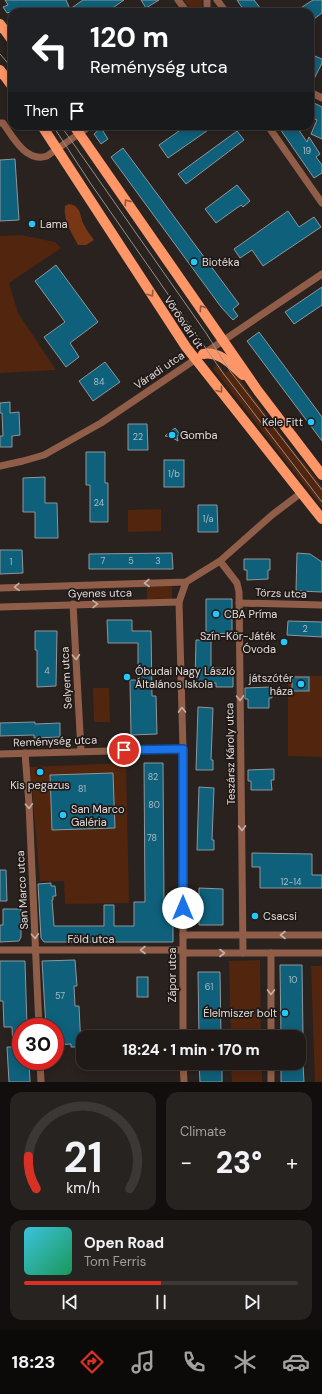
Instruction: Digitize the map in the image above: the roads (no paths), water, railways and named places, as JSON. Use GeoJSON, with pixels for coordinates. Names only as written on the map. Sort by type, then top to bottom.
{"type":"FeatureCollection","features":[{"type":"Feature","properties":{"kind":"main road"},"geometry":{"type":"LineString","coordinates":[[0,24],[8,35]]}},
{"type":"Feature","properties":{"kind":"main road"},"geometry":{"type":"LineString","coordinates":[[0,70],[8,81]]}},
{"type":"Feature","properties":{"kind":"main road","name":"Vörösvári út"},"geometry":{"type":"LineString","coordinates":[[45,130],[129,262],[322,519]]}},
{"type":"Feature","properties":{"kind":"main road","name":"Vörösvári út"},"geometry":{"type":"LineString","coordinates":[[77,130],[258,390],[322,475]]}},
{"type":"Feature","properties":{"kind":"main road"},"geometry":{"type":"LineString","coordinates":[[199,357],[213,354],[222,357],[258,390]]}},
{"type":"Feature","properties":{"kind":"street"},"geometry":{"type":"LineString","coordinates":[[0,123],[3,123],[8,129]]}},
{"type":"Feature","properties":{"kind":"street"},"geometry":{"type":"LineString","coordinates":[[8,130],[24,150],[31,156],[43,157],[57,149],[77,130]]}},
{"type":"Feature","properties":{"kind":"street"},"geometry":{"type":"LineString","coordinates":[[271,130],[322,203]]}},
{"type":"Feature","properties":{"kind":"street","name":"Váradi utca"},"geometry":{"type":"LineString","coordinates":[[0,466],[36,458],[101,423],[322,274]]}},
{"type":"Feature","properties":{"kind":"street","name":"Gyenes utca"},"geometry":{"type":"LineString","coordinates":[[0,588],[186,582],[220,561],[272,515],[301,493]]}},
{"type":"Feature","properties":{"kind":"street","name":"Teszársz Károly utca"},"geometry":{"type":"LineString","coordinates":[[220,561],[237,583],[239,603],[243,953]]}},
{"type":"Feature","properties":{"kind":"street"},"geometry":{"type":"LineString","coordinates":[[179,602],[186,582]]}},
{"type":"Feature","properties":{"kind":"street","name":"Gyenes utca"},"geometry":{"type":"LineString","coordinates":[[0,607],[179,602]]}},
{"type":"Feature","properties":{"kind":"street","name":"Zápor utca"},"geometry":{"type":"LineString","coordinates":[[179,602],[183,749],[183,1030]]}},
{"type":"Feature","properties":{"kind":"street","name":"Törzs utca"},"geometry":{"type":"LineString","coordinates":[[239,603],[322,605]]}},
{"type":"Feature","properties":{"kind":"street","name":"Selyem utca"},"geometry":{"type":"LineString","coordinates":[[74,604],[80,751]]}},
{"type":"Feature","properties":{"kind":"street","name":"Reménység utca"},"geometry":{"type":"LineString","coordinates":[[0,754],[183,749]]}},
{"type":"Feature","properties":{"kind":"street","name":"San Marco utca"},"geometry":{"type":"LineString","coordinates":[[25,753],[29,804],[39,1018]]}},
{"type":"Feature","properties":{"kind":"street"},"geometry":{"type":"LineString","coordinates":[[183,935],[322,935]]}},
{"type":"Feature","properties":{"kind":"street","name":"Föld utca"},"geometry":{"type":"LineString","coordinates":[[0,950],[322,953]]}},
{"type":"Feature","properties":{"kind":"street"},"geometry":{"type":"LineString","coordinates":[[271,953],[271,1030]]}},
{"type":"Feature","properties":{"kind":"street"},"geometry":{"type":"LineString","coordinates":[[40,1070],[41,1082]]}},
{"type":"Feature","properties":{"kind":"street"},"geometry":{"type":"LineString","coordinates":[[183,1070],[184,1082]]}},
{"type":"Feature","properties":{"kind":"street"},"geometry":{"type":"LineString","coordinates":[[271,1070],[271,1082]]}},
{"type":"Feature","properties":{"kind":"tram line"},"geometry":{"type":"LineString","coordinates":[[0,54],[8,63]]}},
{"type":"Feature","properties":{"kind":"tram line"},"geometry":{"type":"LineString","coordinates":[[56,130],[91,184],[223,373],[322,502]]}},
{"type":"Feature","properties":{"kind":"tram line"},"geometry":{"type":"LineString","coordinates":[[64,130],[206,333],[230,371],[322,490]]}},
{"type":"Feature","properties":{"kind":"place","name":"Lama"},"geometry":{"type":"Point","coordinates":[32,224]}},
{"type":"Feature","properties":{"kind":"place","name":"Biotéka"},"geometry":{"type":"Point","coordinates":[194,262]}},
{"type":"Feature","properties":{"kind":"place","name":"Kele Fitt"},"geometry":{"type":"Point","coordinates":[311,422]}},
{"type":"Feature","properties":{"kind":"place","name":"Gomba"},"geometry":{"type":"Point","coordinates":[172,435]}},
{"type":"Feature","properties":{"kind":"place","name":"CBA Príma"},"geometry":{"type":"Point","coordinates":[216,614]}},
{"type":"Feature","properties":{"kind":"place","name":"Szín-Kör-Játék Óvoda"},"geometry":{"type":"Point","coordinates":[284,642]}},
{"type":"Feature","properties":{"kind":"place","name":"Óbudai Nagy László Általános Iskola"},"geometry":{"type":"Point","coordinates":[127,677]}},
{"type":"Feature","properties":{"kind":"place","name":"játszótér háza"},"geometry":{"type":"Point","coordinates":[301,684]}},
{"type":"Feature","properties":{"kind":"place","name":"Kis pegazus"},"geometry":{"type":"Point","coordinates":[40,772]}},
{"type":"Feature","properties":{"kind":"place","name":"San Marco Galéria"},"geometry":{"type":"Point","coordinates":[63,815]}},
{"type":"Feature","properties":{"kind":"place","name":"Csacsi"},"geometry":{"type":"Point","coordinates":[255,916]}},
{"type":"Feature","properties":{"kind":"place","name":"Élelmiszer bolt"},"geometry":{"type":"Point","coordinates":[285,1013]}}]}
